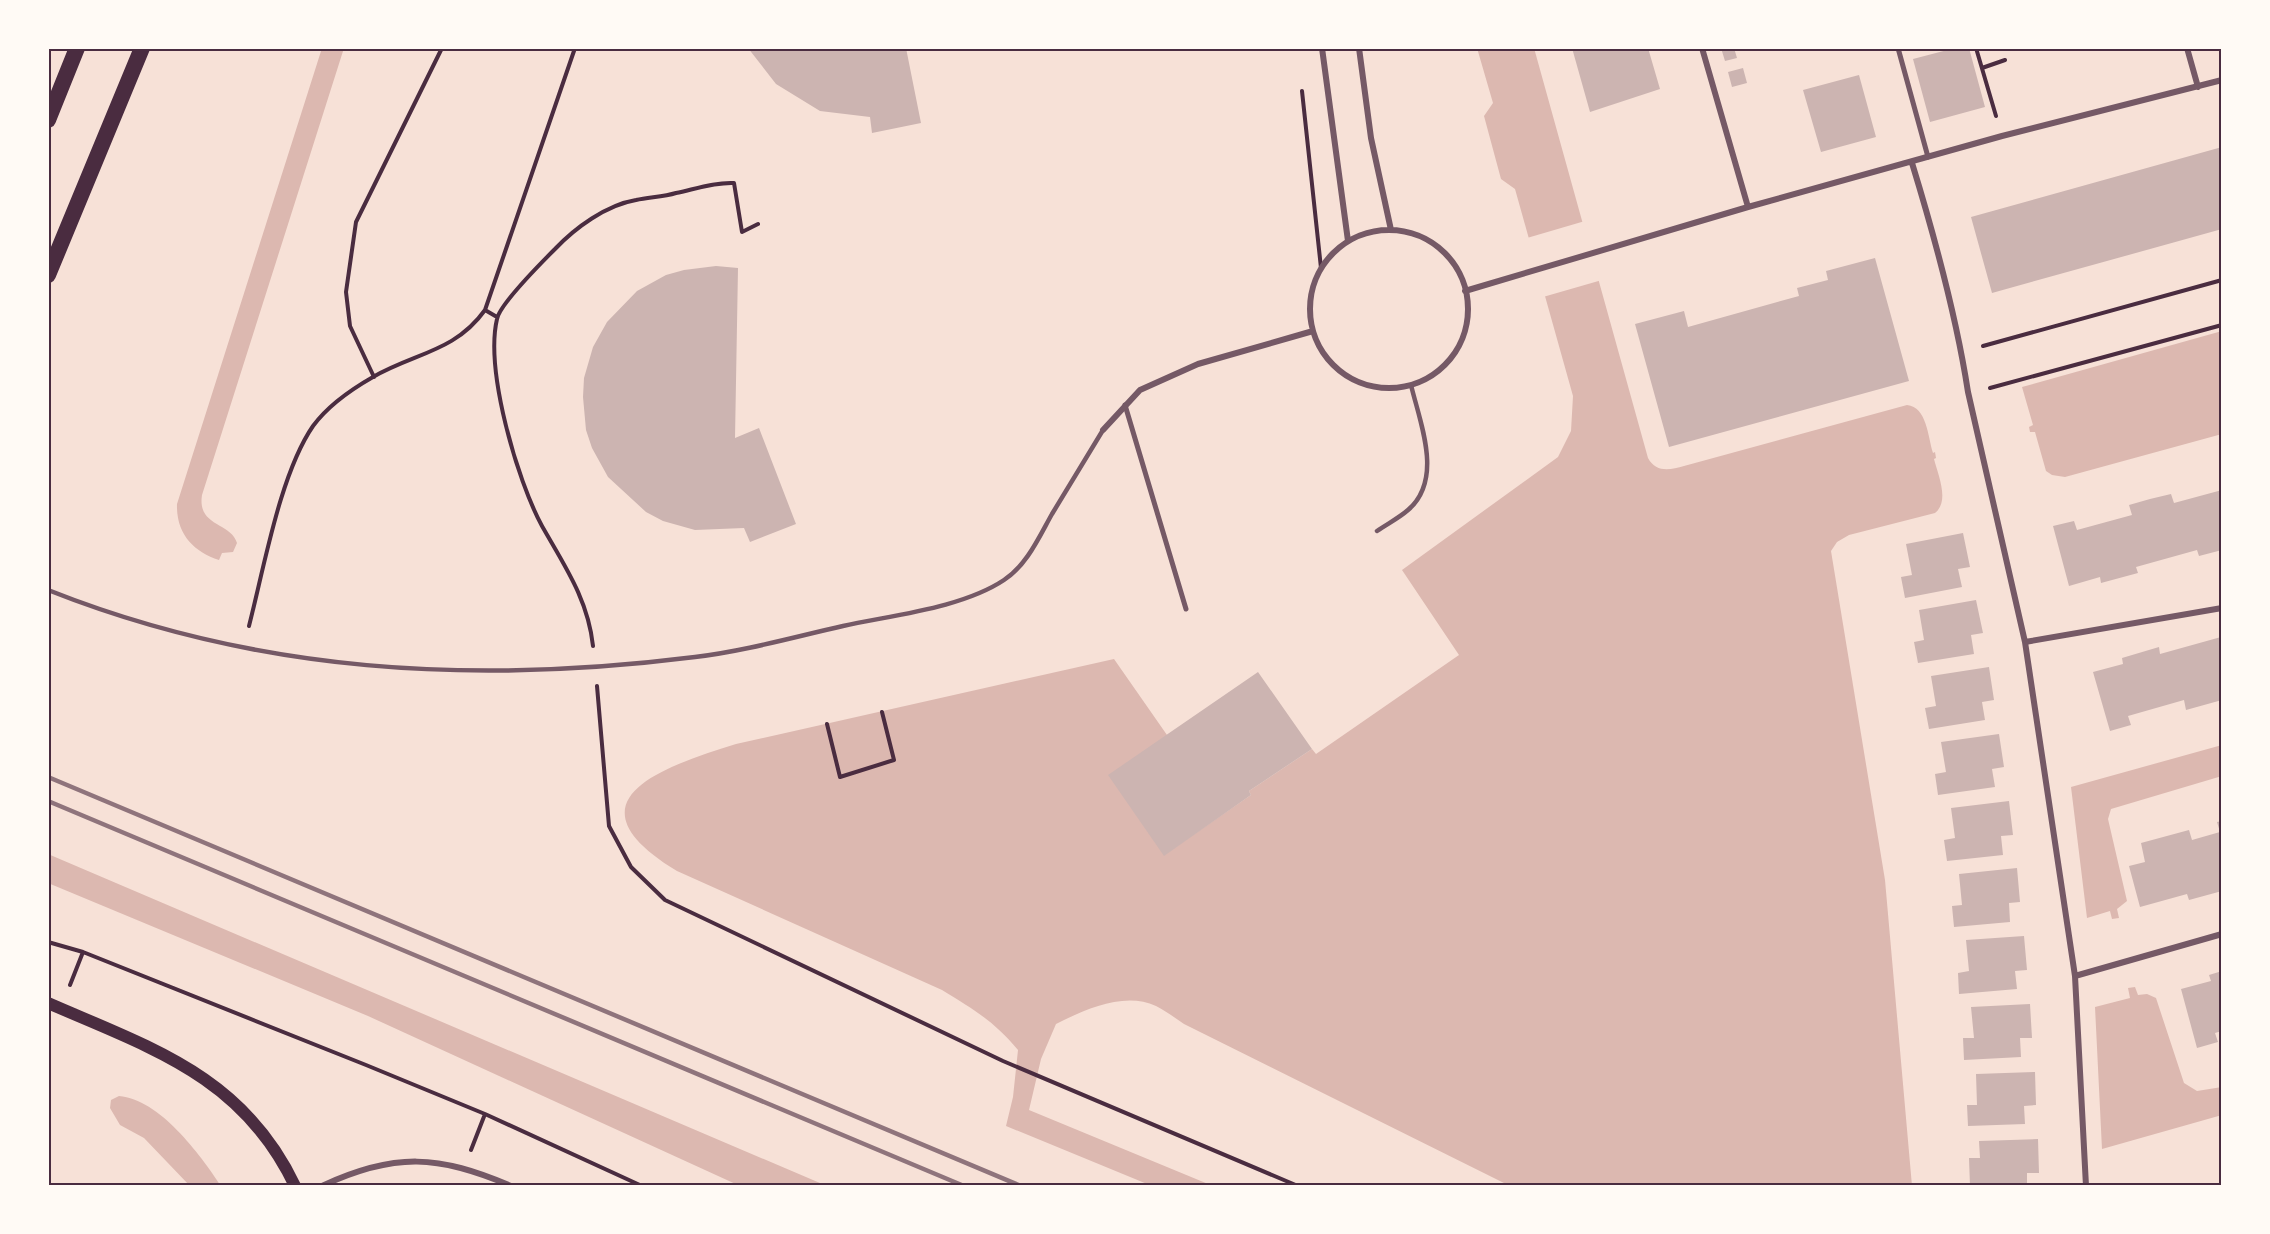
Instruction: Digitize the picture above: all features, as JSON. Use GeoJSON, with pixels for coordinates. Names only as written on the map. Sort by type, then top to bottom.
{"type":"FeatureCollection","features":[{"type":"Feature","properties":{"kind":"highway"},"geometry":{"type":"LineString","coordinates":[[48,120],[77,48]]}},
{"type":"Feature","properties":{"kind":"highway"},"geometry":{"type":"LineString","coordinates":[[48,275],[142,48]]}},
{"type":"Feature","properties":{"kind":"main road"},"geometry":{"type":"LineString","coordinates":[[48,1003],[169,1055],[218,1086],[262,1132],[295,1186]]}},
{"type":"Feature","properties":{"kind":"street"},"geometry":{"type":"LineString","coordinates":[[1322,48],[1348,241]]}},
{"type":"Feature","properties":{"kind":"street"},"geometry":{"type":"LineString","coordinates":[[1359,48],[1371,138],[1391,230]]}},
{"type":"Feature","properties":{"kind":"street"},"geometry":{"type":"LineString","coordinates":[[1702,48],[1748,207]]}},
{"type":"Feature","properties":{"kind":"street"},"geometry":{"type":"LineString","coordinates":[[1898,48],[1928,157]]}},
{"type":"Feature","properties":{"kind":"street"},"geometry":{"type":"LineString","coordinates":[[2187,48],[2198,87]]}},
{"type":"Feature","properties":{"kind":"street"},"geometry":{"type":"LineString","coordinates":[[1465,291],[1748,207],[1912,163],[2001,136],[2222,80]]}},
{"type":"Feature","properties":{"kind":"street"},"geometry":{"type":"LineString","coordinates":[[1912,163],[1930,221],[1962,351],[1968,392],[2025,642],[2075,976],[2086,1186]]}},
{"type":"Feature","properties":{"kind":"street"},"geometry":{"type":"LineString","coordinates":[[1391,230],[1430,242],[1446,255],[1458,272],[1465,291],[1468,315],[1462,338],[1450,359],[1432,375],[1411,385],[1386,389],[1362,384],[1340,372],[1323,354],[1313,331],[1309,310],[1312,288],[1333,253],[1348,241],[1361,235],[1391,230]]}},
{"type":"Feature","properties":{"kind":"street"},"geometry":{"type":"LineString","coordinates":[[1103,430],[1140,390],[1198,364],[1313,331]]}},
{"type":"Feature","properties":{"kind":"street"},"geometry":{"type":"LineString","coordinates":[[1125,405],[1186,609]]}},
{"type":"Feature","properties":{"kind":"street"},"geometry":{"type":"LineString","coordinates":[[2025,642],[2222,608]]}},
{"type":"Feature","properties":{"kind":"street"},"geometry":{"type":"LineString","coordinates":[[2075,976],[2222,934]]}},
{"type":"Feature","properties":{"kind":"street"},"geometry":{"type":"LineString","coordinates":[[322,1186],[374,1167],[424,1161],[472,1169],[511,1186]]}},
{"type":"Feature","properties":{"kind":"lane"},"geometry":{"type":"LineString","coordinates":[[1377,531],[1410,509],[1425,483],[1428,467],[1426,447],[1411,385]]}},
{"type":"Feature","properties":{"kind":"lane"},"geometry":{"type":"LineString","coordinates":[[48,590],[108,614],[244,647],[329,661],[412,670],[499,672],[595,667],[698,657],[951,602],[981,592],[1007,578],[1026,559],[1103,430]]}},
{"type":"Feature","properties":{"kind":"path"},"geometry":{"type":"LineString","coordinates":[[374,376],[350,326],[346,292],[356,222],[442,48]]}},
{"type":"Feature","properties":{"kind":"path"},"geometry":{"type":"LineString","coordinates":[[244,647],[275,521],[299,450],[315,424],[343,398],[374,376],[452,343],[475,324],[485,310],[575,48]]}},
{"type":"Feature","properties":{"kind":"path"},"geometry":{"type":"LineString","coordinates":[[1976,48],[2001,136]]}},
{"type":"Feature","properties":{"kind":"path"},"geometry":{"type":"LineString","coordinates":[[1982,68],[2005,60]]}},
{"type":"Feature","properties":{"kind":"path"},"geometry":{"type":"LineString","coordinates":[[1301,79],[1322,268]]}},
{"type":"Feature","properties":{"kind":"path"},"geometry":{"type":"LineString","coordinates":[[758,224],[742,232],[734,183],[724,182],[666,196],[634,200],[601,214],[566,238],[533,272],[497,317],[496,372],[510,444],[542,524],[570,571],[590,620],[609,826],[631,867],[665,900],[1004,1062],[1298,1186]]}},
{"type":"Feature","properties":{"kind":"path"},"geometry":{"type":"LineString","coordinates":[[1962,351],[2222,280]]}},
{"type":"Feature","properties":{"kind":"path"},"geometry":{"type":"LineString","coordinates":[[485,310],[497,317]]}},
{"type":"Feature","properties":{"kind":"path"},"geometry":{"type":"LineString","coordinates":[[1968,392],[2006,385],[2222,325]]}},
{"type":"Feature","properties":{"kind":"path"},"geometry":{"type":"LineString","coordinates":[[827,724],[840,777],[894,760],[882,712]]}},
{"type":"Feature","properties":{"kind":"path"},"geometry":{"type":"LineString","coordinates":[[48,942],[83,952],[431,1092],[642,1186]]}},
{"type":"Feature","properties":{"kind":"path"},"geometry":{"type":"LineString","coordinates":[[61,1008],[83,952]]}},
{"type":"Feature","properties":{"kind":"shaded area"},"geometry":{"type":"Polygon","coordinates":[[[322,48],[344,48],[202,495],[202,505],[209,519],[234,536],[237,543],[233,552],[222,553],[219,560],[194,547],[188,540],[177,515],[177,504],[322,48]]]}},
{"type":"Feature","properties":{"kind":"shaded area"},"geometry":{"type":"Polygon","coordinates":[[[1477,48],[1534,48],[1651,463],[1664,469],[1679,467],[1907,405],[1919,411],[1926,424],[1933,453],[1935,452],[1936,458],[1934,459],[1942,488],[1942,502],[1939,508],[1935,513],[1849,535],[1837,542],[1831,551],[1885,880],[1912,1186],[1510,1186],[1184,1024],[1156,1006],[1144,1002],[1118,1001],[1092,1008],[1056,1024],[1041,1059],[1029,1110],[1213,1186],[1152,1186],[1006,1126],[1013,1097],[1018,1050],[992,1023],[942,990],[677,871],[643,846],[627,825],[626,806],[636,790],[654,776],[708,753],[736,744],[1114,659],[1167,735],[1164,855],[1251,795],[1249,791],[1312,749],[1316,754],[1459,655],[1402,570],[1558,457],[1571,431],[1573,396],[1515,189],[1501,179],[1484,116],[1493,103],[1477,48]]]}},
{"type":"Feature","properties":{"kind":"shaded area"},"geometry":{"type":"Polygon","coordinates":[[[2222,331],[2222,434],[2065,477],[2052,475],[2046,471],[2035,432],[2030,432],[2029,427],[2033,425],[2022,387],[2222,331]]]}},
{"type":"Feature","properties":{"kind":"shaded area"},"geometry":{"type":"Polygon","coordinates":[[[2222,745],[2222,776],[2111,809],[2108,819],[2127,901],[2117,909],[2119,918],[2112,919],[2110,911],[2087,918],[2071,787],[2222,745]]]}},
{"type":"Feature","properties":{"kind":"shaded area"},"geometry":{"type":"Polygon","coordinates":[[[48,854],[827,1186],[740,1186],[368,1016],[48,883],[48,854]]]}},
{"type":"Feature","properties":{"kind":"shaded area"},"geometry":{"type":"Polygon","coordinates":[[[2135,987],[2138,995],[2147,994],[2156,998],[2184,1083],[2197,1091],[2222,1087],[2222,1115],[2102,1149],[2095,1007],[2130,998],[2128,988],[2135,987]]]}},
{"type":"Feature","properties":{"kind":"shaded area"},"geometry":{"type":"Polygon","coordinates":[[[119,1096],[134,1099],[163,1117],[190,1144],[221,1186],[190,1186],[144,1138],[120,1125],[110,1108],[111,1100],[119,1096]]]}},
{"type":"Feature","properties":{"kind":"pier"},"geometry":{"type":"Polygon","coordinates":[[[1585,221],[1602,280],[1543,297],[1527,238],[1585,221]]]}},
{"type":"Feature","properties":{"kind":"building"},"geometry":{"type":"Polygon","coordinates":[[[748,48],[906,48],[921,123],[872,133],[870,117],[820,111],[776,84],[748,48]]]}},
{"type":"Feature","properties":{"kind":"building"},"geometry":{"type":"Polygon","coordinates":[[[1572,48],[1648,48],[1660,89],[1590,112],[1572,48]]]}},
{"type":"Feature","properties":{"kind":"building"},"geometry":{"type":"Polygon","coordinates":[[[1721,48],[1734,48],[1737,58],[1725,61],[1721,48]]]}},
{"type":"Feature","properties":{"kind":"building"},"geometry":{"type":"Polygon","coordinates":[[[1955,48],[1969,48],[1985,107],[1930,122],[1913,59],[1955,48]]]}},
{"type":"Feature","properties":{"kind":"building"},"geometry":{"type":"Polygon","coordinates":[[[1743,68],[1747,83],[1732,87],[1728,72],[1743,68]]]}},
{"type":"Feature","properties":{"kind":"building"},"geometry":{"type":"Polygon","coordinates":[[[1859,75],[1876,137],[1821,152],[1803,90],[1859,75]]]}},
{"type":"Feature","properties":{"kind":"building"},"geometry":{"type":"Polygon","coordinates":[[[2222,147],[2222,229],[1992,293],[1971,217],[2222,147]]]}},
{"type":"Feature","properties":{"kind":"building"},"geometry":{"type":"Polygon","coordinates":[[[1875,258],[1909,381],[1669,447],[1635,324],[1684,311],[1688,327],[1799,296],[1797,288],[1828,280],[1826,271],[1875,258]]]}},
{"type":"Feature","properties":{"kind":"building"},"geometry":{"type":"Polygon","coordinates":[[[716,266],[738,268],[735,438],[759,428],[796,524],[750,542],[744,528],[695,530],[663,521],[646,512],[608,477],[592,448],[586,430],[584,378],[593,347],[607,322],[637,291],[666,275],[716,266]]]}},
{"type":"Feature","properties":{"kind":"building"},"geometry":{"type":"Polygon","coordinates":[[[2222,490],[2222,550],[2199,556],[2197,550],[2136,567],[2138,573],[2101,583],[2100,577],[2069,586],[2053,526],[2074,521],[2077,530],[2132,515],[2129,505],[2150,499],[2171,494],[2174,503],[2222,490]]]}},
{"type":"Feature","properties":{"kind":"building"},"geometry":{"type":"Polygon","coordinates":[[[1963,533],[1970,567],[1958,569],[1962,587],[1905,598],[1901,577],[1912,575],[1906,544],[1963,533]]]}},
{"type":"Feature","properties":{"kind":"building"},"geometry":{"type":"Polygon","coordinates":[[[1976,600],[1983,633],[1971,635],[1974,654],[1918,663],[1914,642],[1924,640],[1919,610],[1976,600]]]}},
{"type":"Feature","properties":{"kind":"building"},"geometry":{"type":"Polygon","coordinates":[[[2222,630],[2222,700],[2186,710],[2184,700],[2128,716],[2131,725],[2110,731],[2093,672],[2123,664],[2122,658],[2159,647],[2160,654],[2221,637],[2219,631],[2222,630]]]}},
{"type":"Feature","properties":{"kind":"building"},"geometry":{"type":"Polygon","coordinates":[[[1989,667],[1994,700],[1982,702],[1985,720],[1929,729],[1925,708],[1936,706],[1931,676],[1989,667]]]}},
{"type":"Feature","properties":{"kind":"building"},"geometry":{"type":"Polygon","coordinates":[[[1258,672],[1312,749],[1249,791],[1251,795],[1164,856],[1108,775],[1258,672]]]}},
{"type":"Feature","properties":{"kind":"building"},"geometry":{"type":"Polygon","coordinates":[[[1999,734],[2004,767],[1992,769],[1995,787],[1938,795],[1935,774],[1946,772],[1941,742],[1999,734]]]}},
{"type":"Feature","properties":{"kind":"building"},"geometry":{"type":"Polygon","coordinates":[[[2009,801],[2013,835],[2001,836],[2003,855],[1947,861],[1944,840],[1955,838],[1951,808],[2009,801]]]}},
{"type":"Feature","properties":{"kind":"building"},"geometry":{"type":"Polygon","coordinates":[[[2222,821],[2222,891],[2189,900],[2187,894],[2140,907],[2129,866],[2145,862],[2141,843],[2189,830],[2192,840],[2220,832],[2217,822],[2222,821]]]}},
{"type":"Feature","properties":{"kind":"building"},"geometry":{"type":"Polygon","coordinates":[[[2017,868],[2020,902],[2009,903],[2010,922],[1954,927],[1952,906],[1962,905],[1959,874],[2017,868]]]}},
{"type":"Feature","properties":{"kind":"building"},"geometry":{"type":"Polygon","coordinates":[[[2024,936],[2027,970],[2015,971],[2017,989],[1959,994],[1958,973],[1969,971],[1966,940],[2024,936]]]}},
{"type":"Feature","properties":{"kind":"building"},"geometry":{"type":"Polygon","coordinates":[[[2222,971],[2222,1031],[2215,1033],[2218,1042],[2197,1048],[2181,989],[2211,981],[2209,975],[2222,971]]]}},
{"type":"Feature","properties":{"kind":"building"},"geometry":{"type":"Polygon","coordinates":[[[2030,1004],[2032,1038],[2020,1038],[2021,1057],[1964,1060],[1963,1038],[1974,1038],[1971,1007],[2030,1004]]]}},
{"type":"Feature","properties":{"kind":"building"},"geometry":{"type":"Polygon","coordinates":[[[2035,1072],[2036,1105],[2024,1106],[2025,1124],[1968,1126],[1967,1105],[1977,1105],[1976,1074],[2035,1072]]]}},
{"type":"Feature","properties":{"kind":"building"},"geometry":{"type":"Polygon","coordinates":[[[2038,1139],[2039,1173],[2027,1173],[2027,1186],[1970,1186],[1969,1158],[1980,1158],[1979,1141],[2038,1139]]]}},
{"type":"Feature","properties":{"kind":"railway"},"geometry":{"type":"LineString","coordinates":[[48,777],[1021,1186]]}},
{"type":"Feature","properties":{"kind":"railway"},"geometry":{"type":"LineString","coordinates":[[48,801],[964,1186]]}}]}
